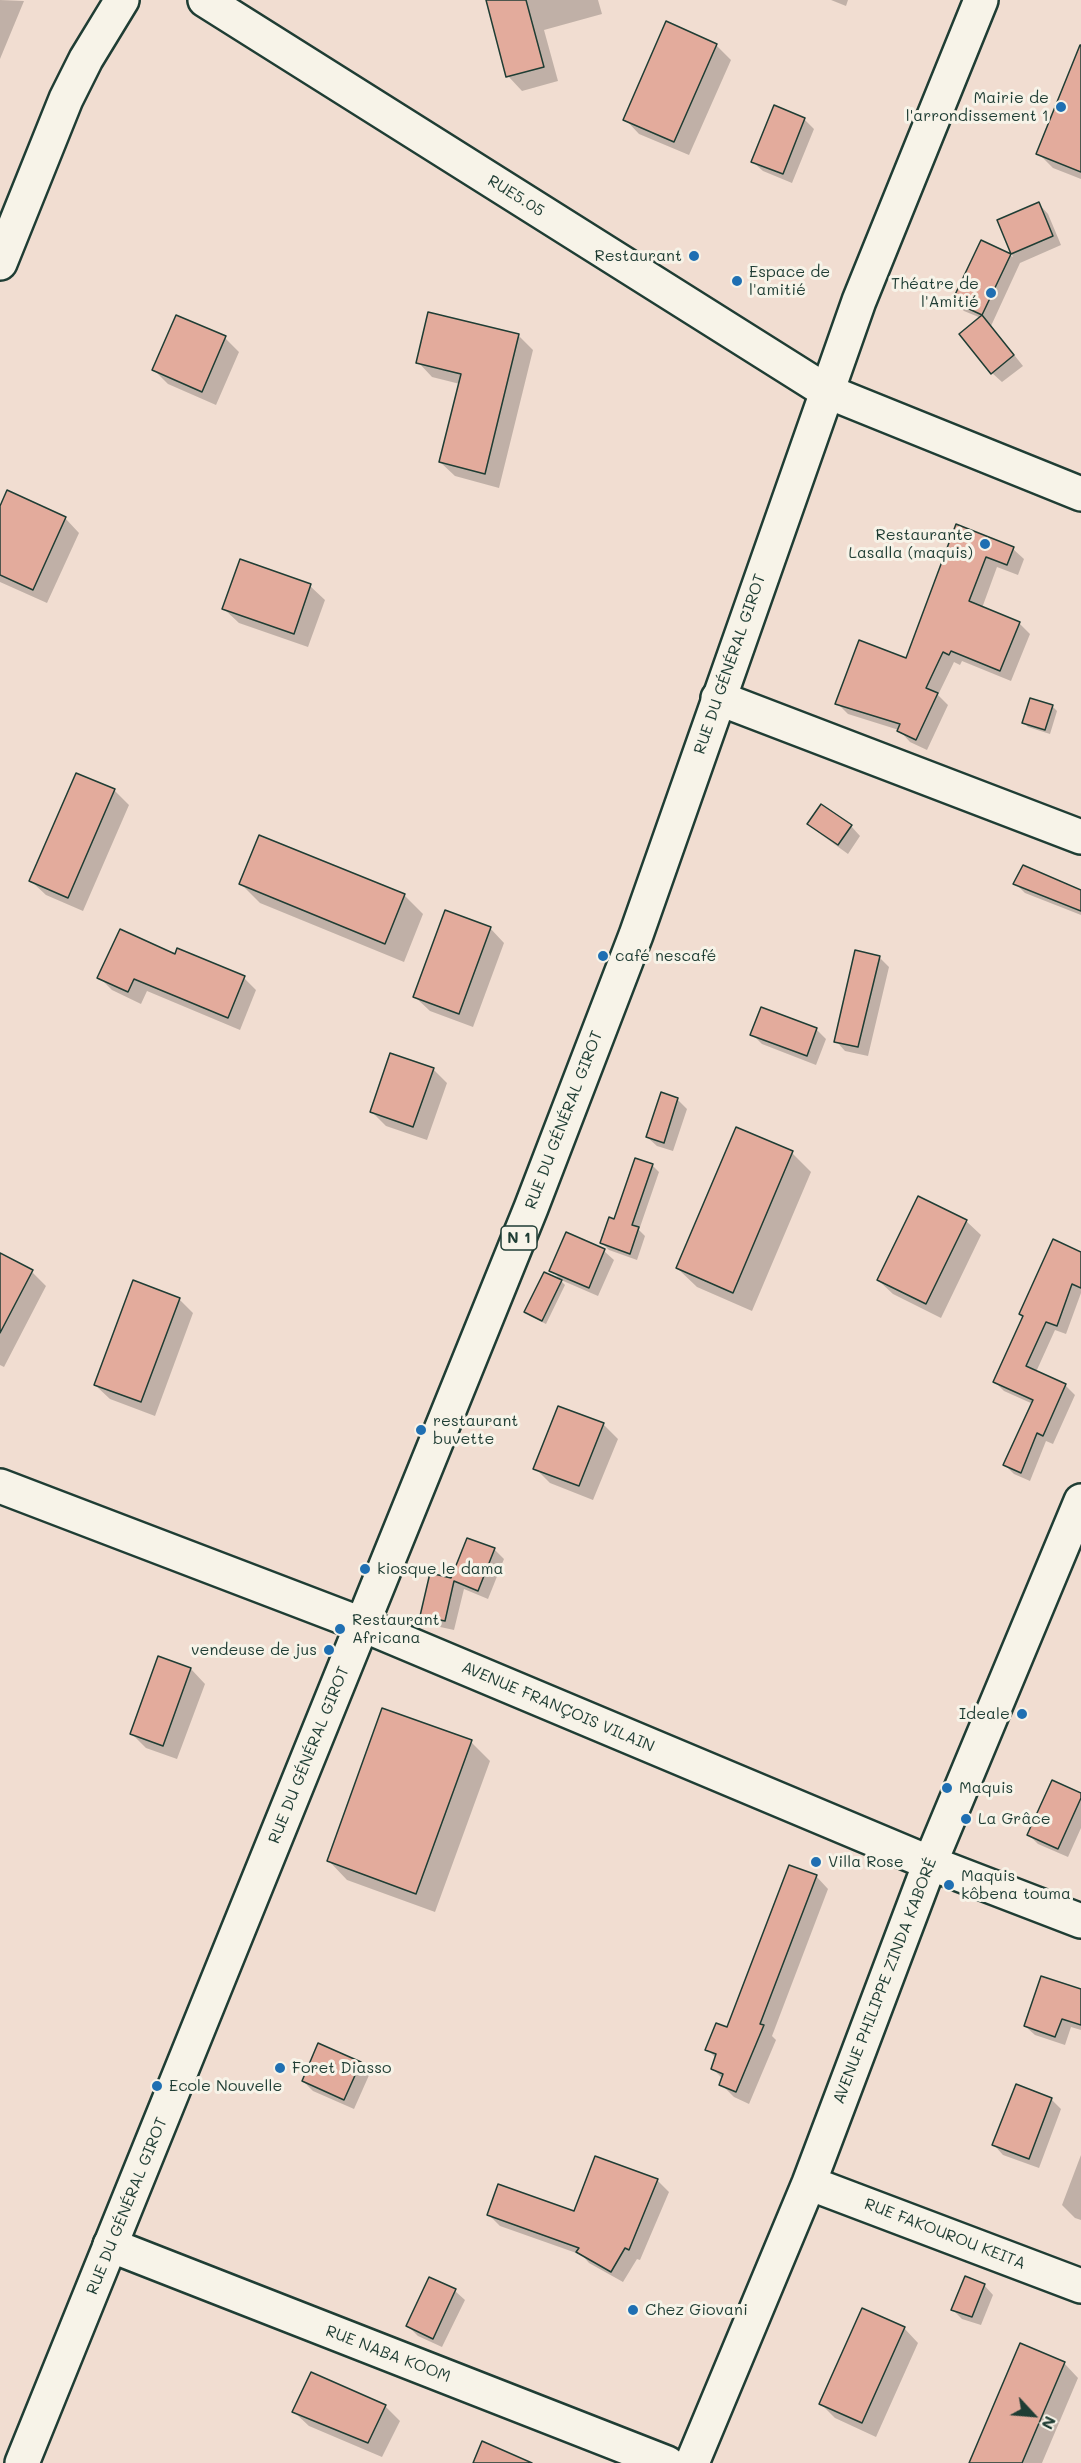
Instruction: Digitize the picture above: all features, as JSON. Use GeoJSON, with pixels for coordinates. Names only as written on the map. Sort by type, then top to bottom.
{"type":"FeatureCollection","features":[{"type":"Feature","properties":{"kind":"main road"},"geometry":{"type":"LineString","coordinates":[[0,263],[66,99],[86,59],[122,0]]}},
{"type":"Feature","properties":{"kind":"main road","name":"RUE5.05"},"geometry":{"type":"LineString","coordinates":[[205,0],[826,391],[1081,494]]}},
{"type":"Feature","properties":{"kind":"main road","name":"RUE DU GÉNÉRAL GIROT"},"geometry":{"type":"LineString","coordinates":[[22,2463],[531,1208],[636,935],[826,391],[882,242],[981,0]]}},
{"type":"Feature","properties":{"kind":"main road"},"geometry":{"type":"LineString","coordinates":[[718,699],[1081,837]]}},
{"type":"Feature","properties":{"kind":"main road","name":"AVENUE FRANÇOIS VILAIN"},"geometry":{"type":"LineString","coordinates":[[0,1486],[361,1624],[930,1863],[1081,1921]]}},
{"type":"Feature","properties":{"kind":"main road","name":"AVENUE PHILIPPE ZINDA KABORÉ"},"geometry":{"type":"LineString","coordinates":[[692,2463],[809,2183],[930,1863],[1081,1501]]}},
{"type":"Feature","properties":{"kind":"main road","name":"RUE FAKOUROU KEITA"},"geometry":{"type":"LineString","coordinates":[[809,2183],[1081,2286]]}},
{"type":"Feature","properties":{"kind":"main road","name":"RUE NABA KOOM"},"geometry":{"type":"LineString","coordinates":[[110,2245],[667,2463]]}},
{"type":"Feature","properties":{"kind":"building"},"geometry":{"type":"Polygon","coordinates":[[[486,0],[526,0],[544,67],[506,77],[486,0]]]}},
{"type":"Feature","properties":{"kind":"building"},"geometry":{"type":"Polygon","coordinates":[[[666,21],[717,44],[674,142],[623,120],[666,21]]]}},
{"type":"Feature","properties":{"kind":"building"},"geometry":{"type":"Polygon","coordinates":[[[1081,45],[1081,172],[1036,154],[1081,45]]]}},
{"type":"Feature","properties":{"kind":"building"},"geometry":{"type":"Polygon","coordinates":[[[774,105],[805,118],[783,174],[751,162],[774,105]]]}},
{"type":"Feature","properties":{"kind":"building"},"geometry":{"type":"Polygon","coordinates":[[[1039,202],[1053,236],[1011,254],[997,220],[1039,202]]]}},
{"type":"Feature","properties":{"kind":"building"},"geometry":{"type":"Polygon","coordinates":[[[981,240],[1011,254],[982,315],[952,301],[981,240]]]}},
{"type":"Feature","properties":{"kind":"building"},"geometry":{"type":"Polygon","coordinates":[[[428,312],[519,334],[485,474],[439,462],[461,374],[416,363],[428,312]]]}},
{"type":"Feature","properties":{"kind":"building"},"geometry":{"type":"Polygon","coordinates":[[[176,315],[226,336],[202,392],[152,370],[176,315]]]}},
{"type":"Feature","properties":{"kind":"building"},"geometry":{"type":"Polygon","coordinates":[[[982,315],[1014,355],[991,374],[959,334],[982,315]]]}},
{"type":"Feature","properties":{"kind":"building"},"geometry":{"type":"Polygon","coordinates":[[[7,490],[66,517],[33,590],[0,575],[0,506],[7,490]]]}},
{"type":"Feature","properties":{"kind":"building"},"geometry":{"type":"Polygon","coordinates":[[[956,524],[1014,547],[1007,565],[986,557],[969,601],[1020,622],[1000,671],[951,651],[949,655],[943,652],[926,688],[938,693],[916,740],[897,731],[900,724],[835,704],[859,640],[906,658],[956,524]]]}},
{"type":"Feature","properties":{"kind":"building"},"geometry":{"type":"Polygon","coordinates":[[[240,559],[311,584],[294,634],[222,609],[240,559]]]}},
{"type":"Feature","properties":{"kind":"building"},"geometry":{"type":"Polygon","coordinates":[[[1030,698],[1053,705],[1045,730],[1022,723],[1030,698]]]}},
{"type":"Feature","properties":{"kind":"building"},"geometry":{"type":"Polygon","coordinates":[[[76,773],[115,789],[68,898],[29,881],[76,773]]]}},
{"type":"Feature","properties":{"kind":"building"},"geometry":{"type":"Polygon","coordinates":[[[821,804],[852,825],[838,845],[807,824],[821,804]]]}},
{"type":"Feature","properties":{"kind":"building"},"geometry":{"type":"Polygon","coordinates":[[[259,835],[405,894],[385,944],[239,884],[259,835]]]}},
{"type":"Feature","properties":{"kind":"building"},"geometry":{"type":"Polygon","coordinates":[[[1023,865],[1081,890],[1081,911],[1013,884],[1023,865]]]}},
{"type":"Feature","properties":{"kind":"building"},"geometry":{"type":"Polygon","coordinates":[[[445,910],[491,927],[459,1014],[413,997],[445,910]]]}},
{"type":"Feature","properties":{"kind":"building"},"geometry":{"type":"Polygon","coordinates":[[[120,929],[175,954],[177,948],[245,976],[228,1018],[134,979],[128,992],[97,978],[120,929]]]}},
{"type":"Feature","properties":{"kind":"building"},"geometry":{"type":"Polygon","coordinates":[[[855,950],[880,956],[858,1047],[834,1042],[855,950]]]}},
{"type":"Feature","properties":{"kind":"building"},"geometry":{"type":"Polygon","coordinates":[[[761,1007],[817,1028],[807,1056],[750,1035],[761,1007]]]}},
{"type":"Feature","properties":{"kind":"building"},"geometry":{"type":"Polygon","coordinates":[[[390,1053],[434,1068],[413,1127],[370,1112],[390,1053]]]}},
{"type":"Feature","properties":{"kind":"building"},"geometry":{"type":"Polygon","coordinates":[[[661,1092],[678,1098],[664,1143],[646,1137],[661,1092]]]}},
{"type":"Feature","properties":{"kind":"building"},"geometry":{"type":"Polygon","coordinates":[[[736,1127],[793,1151],[733,1293],[676,1268],[736,1127]]]}},
{"type":"Feature","properties":{"kind":"building"},"geometry":{"type":"Polygon","coordinates":[[[635,1158],[653,1164],[632,1225],[639,1227],[630,1254],[600,1243],[609,1217],[614,1219],[635,1158]]]}},
{"type":"Feature","properties":{"kind":"building"},"geometry":{"type":"Polygon","coordinates":[[[918,1196],[967,1220],[926,1304],[877,1280],[918,1196]]]}},
{"type":"Feature","properties":{"kind":"building"},"geometry":{"type":"Polygon","coordinates":[[[566,1232],[605,1249],[589,1288],[549,1271],[566,1232]]]}},
{"type":"Feature","properties":{"kind":"building"},"geometry":{"type":"Polygon","coordinates":[[[1053,1239],[1081,1252],[1081,1288],[1072,1284],[1057,1326],[1046,1322],[1026,1366],[1066,1384],[1043,1436],[1037,1433],[1021,1473],[1003,1465],[1033,1400],[993,1382],[1023,1316],[1019,1314],[1053,1239]]]}},
{"type":"Feature","properties":{"kind":"building"},"geometry":{"type":"Polygon","coordinates":[[[0,1253],[33,1270],[0,1333],[0,1253]]]}},
{"type":"Feature","properties":{"kind":"building"},"geometry":{"type":"Polygon","coordinates":[[[544,1272],[562,1280],[542,1321],[524,1312],[544,1272]]]}},
{"type":"Feature","properties":{"kind":"building"},"geometry":{"type":"Polygon","coordinates":[[[133,1280],[180,1298],[141,1402],[94,1385],[133,1280]]]}},
{"type":"Feature","properties":{"kind":"building"},"geometry":{"type":"Polygon","coordinates":[[[558,1406],[604,1423],[579,1486],[533,1469],[558,1406]]]}},
{"type":"Feature","properties":{"kind":"building"},"geometry":{"type":"Polygon","coordinates":[[[467,1538],[495,1548],[478,1591],[454,1581],[445,1621],[420,1616],[430,1573],[451,1578],[467,1538]]]}},
{"type":"Feature","properties":{"kind":"building"},"geometry":{"type":"Polygon","coordinates":[[[158,1656],[191,1668],[163,1746],[130,1734],[158,1656]]]}},
{"type":"Feature","properties":{"kind":"building"},"geometry":{"type":"Polygon","coordinates":[[[382,1708],[472,1740],[416,1894],[327,1861],[382,1708]]]}},
{"type":"Feature","properties":{"kind":"building"},"geometry":{"type":"Polygon","coordinates":[[[1052,1780],[1081,1793],[1081,1798],[1058,1849],[1027,1835],[1052,1780]]]}},
{"type":"Feature","properties":{"kind":"building"},"geometry":{"type":"Polygon","coordinates":[[[789,1865],[817,1875],[760,2024],[764,2025],[736,2092],[719,2085],[723,2074],[711,2069],[716,2054],[705,2050],[716,2023],[727,2027],[789,1865]]]}},
{"type":"Feature","properties":{"kind":"building"},"geometry":{"type":"Polygon","coordinates":[[[1041,1976],[1081,1989],[1081,2025],[1062,2019],[1055,2037],[1024,2026],[1041,1976]]]}},
{"type":"Feature","properties":{"kind":"building"},"geometry":{"type":"Polygon","coordinates":[[[318,2043],[361,2062],[344,2100],[302,2081],[318,2043]]]}},
{"type":"Feature","properties":{"kind":"building"},"geometry":{"type":"Polygon","coordinates":[[[1016,2084],[1052,2098],[1029,2159],[992,2145],[1016,2084]]]}},
{"type":"Feature","properties":{"kind":"building"},"geometry":{"type":"Polygon","coordinates":[[[595,2156],[658,2179],[629,2250],[625,2248],[611,2272],[576,2252],[579,2248],[487,2215],[498,2184],[574,2211],[595,2156]]]}},
{"type":"Feature","properties":{"kind":"building"},"geometry":{"type":"Polygon","coordinates":[[[965,2276],[985,2284],[972,2317],[951,2310],[965,2276]]]}},
{"type":"Feature","properties":{"kind":"building"},"geometry":{"type":"Polygon","coordinates":[[[429,2277],[456,2289],[433,2339],[406,2326],[429,2277]]]}},
{"type":"Feature","properties":{"kind":"building"},"geometry":{"type":"Polygon","coordinates":[[[862,2308],[905,2327],[862,2423],[819,2404],[862,2308]]]}},
{"type":"Feature","properties":{"kind":"building"},"geometry":{"type":"Polygon","coordinates":[[[1020,2343],[1065,2362],[1022,2463],[969,2463],[1020,2343]]]}},
{"type":"Feature","properties":{"kind":"building"},"geometry":{"type":"Polygon","coordinates":[[[311,2372],[386,2405],[368,2443],[292,2412],[311,2372]]]}},
{"type":"Feature","properties":{"kind":"building"},"geometry":{"type":"Polygon","coordinates":[[[482,2441],[532,2463],[473,2463],[482,2441]]]}},
{"type":"Feature","properties":{"kind":"place","name":"Mairie de l'arrondissement 1"},"geometry":{"type":"Point","coordinates":[1061,107]}},
{"type":"Feature","properties":{"kind":"place","name":"Restaurant"},"geometry":{"type":"Point","coordinates":[694,256]}},
{"type":"Feature","properties":{"kind":"place","name":"Espace de l'amitié"},"geometry":{"type":"Point","coordinates":[737,281]}},
{"type":"Feature","properties":{"kind":"place","name":"Théatre de l'Amitié"},"geometry":{"type":"Point","coordinates":[991,293]}},
{"type":"Feature","properties":{"kind":"place","name":"Restaurante Lasalla (maquis)"},"geometry":{"type":"Point","coordinates":[985,544]}},
{"type":"Feature","properties":{"kind":"place","name":"café nescafé"},"geometry":{"type":"Point","coordinates":[603,956]}},
{"type":"Feature","properties":{"kind":"place","name":"restaurant buvette"},"geometry":{"type":"Point","coordinates":[421,1430]}},
{"type":"Feature","properties":{"kind":"place","name":"kiosque le dama"},"geometry":{"type":"Point","coordinates":[365,1569]}},
{"type":"Feature","properties":{"kind":"place","name":"Restaurant Africana"},"geometry":{"type":"Point","coordinates":[340,1629]}},
{"type":"Feature","properties":{"kind":"place","name":"vendeuse de jus"},"geometry":{"type":"Point","coordinates":[329,1650]}},
{"type":"Feature","properties":{"kind":"place","name":"Ideale"},"geometry":{"type":"Point","coordinates":[1022,1714]}},
{"type":"Feature","properties":{"kind":"place","name":"Maquis"},"geometry":{"type":"Point","coordinates":[947,1788]}},
{"type":"Feature","properties":{"kind":"place","name":"La Grâce"},"geometry":{"type":"Point","coordinates":[966,1819]}},
{"type":"Feature","properties":{"kind":"place","name":"Villa Rose"},"geometry":{"type":"Point","coordinates":[816,1862]}},
{"type":"Feature","properties":{"kind":"place","name":"Maquis kôbena touma"},"geometry":{"type":"Point","coordinates":[949,1885]}},
{"type":"Feature","properties":{"kind":"place","name":"Foret Diasso"},"geometry":{"type":"Point","coordinates":[280,2068]}},
{"type":"Feature","properties":{"kind":"place","name":"Ecole Nouvelle"},"geometry":{"type":"Point","coordinates":[157,2086]}},
{"type":"Feature","properties":{"kind":"place","name":"Chez Giovani"},"geometry":{"type":"Point","coordinates":[633,2310]}}]}
